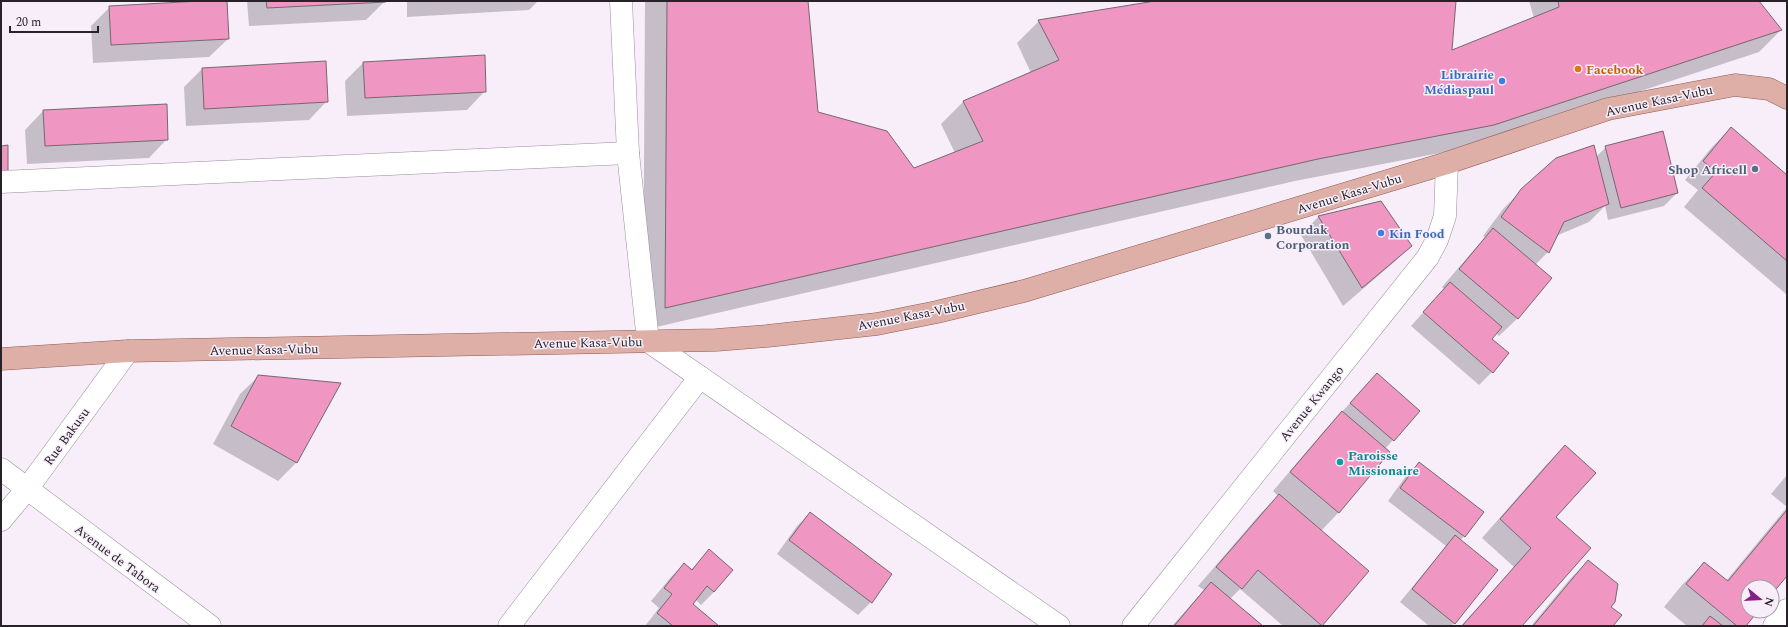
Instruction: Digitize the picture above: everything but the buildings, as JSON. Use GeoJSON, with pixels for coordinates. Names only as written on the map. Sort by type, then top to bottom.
{"type":"FeatureCollection","features":[{"type":"Feature","properties":{"kind":"main road","name":"Avenue Kasa-Vubu"},"geometry":{"type":"LineString","coordinates":[[1,359],[128,352],[716,340],[877,324],[937,312],[1024,290],[1447,163],[1608,109],[1735,85],[1769,89],[1787,98]]}},
{"type":"Feature","properties":{"kind":"street"},"geometry":{"type":"LineString","coordinates":[[621,1],[628,153],[648,341],[1059,626]]}},
{"type":"Feature","properties":{"kind":"street"},"geometry":{"type":"LineString","coordinates":[[1,182],[628,153]]}},
{"type":"Feature","properties":{"kind":"street","name":"Avenue Kwango"},"geometry":{"type":"LineString","coordinates":[[1133,626],[1428,257],[1437,240],[1444,216],[1447,163]]}},
{"type":"Feature","properties":{"kind":"street","name":"Rue Bakusu"},"geometry":{"type":"LineString","coordinates":[[1,520],[27,489],[128,352]]}},
{"type":"Feature","properties":{"kind":"street"},"geometry":{"type":"LineString","coordinates":[[509,626],[700,377]]}},
{"type":"Feature","properties":{"kind":"street","name":"Avenue de Tabora"},"geometry":{"type":"LineString","coordinates":[[1,469],[210,626]]}},
{"type":"Feature","properties":{"kind":"street"},"geometry":{"type":"LineString","coordinates":[[1774,626],[1787,610]]}},
{"type":"Feature","properties":{"kind":"place","name":"Facebook"},"geometry":{"type":"Point","coordinates":[1578,69]}},
{"type":"Feature","properties":{"kind":"place","name":"Librairie Médiaspaul"},"geometry":{"type":"Point","coordinates":[1502,81]}},
{"type":"Feature","properties":{"kind":"place","name":"Shop Africell"},"geometry":{"type":"Point","coordinates":[1755,169]}},
{"type":"Feature","properties":{"kind":"place","name":"Kin Food"},"geometry":{"type":"Point","coordinates":[1381,233]}},
{"type":"Feature","properties":{"kind":"place","name":"Bourdak Corporation"},"geometry":{"type":"Point","coordinates":[1268,236]}},
{"type":"Feature","properties":{"kind":"place","name":"Paroisse Missionaire"},"geometry":{"type":"Point","coordinates":[1340,462]}}]}
